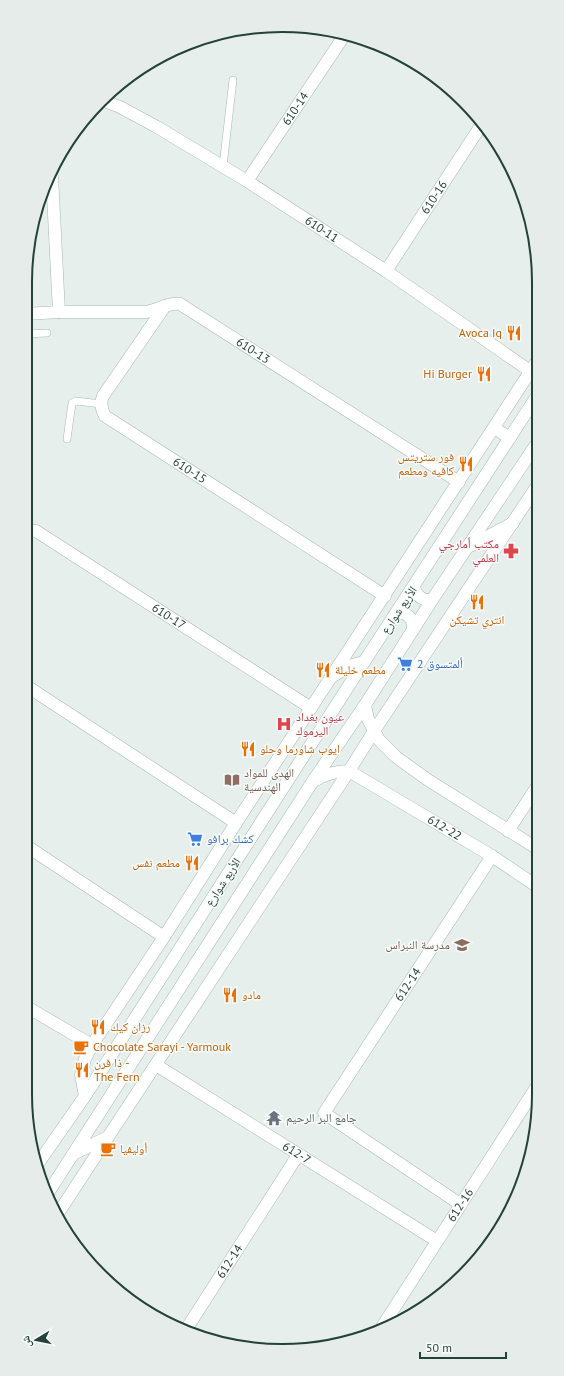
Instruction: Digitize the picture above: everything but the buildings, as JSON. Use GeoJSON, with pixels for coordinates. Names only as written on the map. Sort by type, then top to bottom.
{"type":"FeatureCollection","features":[{"type":"Feature","properties":{"kind":"street","name":"610-14"},"geometry":{"type":"LineString","coordinates":[[247,180],[342,40]]}},
{"type":"Feature","properties":{"kind":"street","name":"610-11"},"geometry":{"type":"LineString","coordinates":[[108,102],[120,107],[158,127],[247,180],[532,365]]}},
{"type":"Feature","properties":{"kind":"street","name":"610-16"},"geometry":{"type":"LineString","coordinates":[[386,271],[479,129]]}},
{"type":"Feature","properties":{"kind":"street"},"geometry":{"type":"LineString","coordinates":[[52,183],[59,312]]}},
{"type":"Feature","properties":{"kind":"street","name":"610-13"},"geometry":{"type":"LineString","coordinates":[[32,314],[59,312],[146,312],[172,303],[180,304],[459,482]]}},
{"type":"Feature","properties":{"kind":"street"},"geometry":{"type":"LineString","coordinates":[[101,404],[103,396],[165,306]]}},
{"type":"Feature","properties":{"kind":"street"},"geometry":{"type":"LineString","coordinates":[[85,1096],[81,1075],[85,1059],[92,1045],[164,937],[236,823],[532,369]]}},
{"type":"Feature","properties":{"kind":"street","name":"610-15"},"geometry":{"type":"LineString","coordinates":[[101,404],[102,412],[108,418],[385,596]]}},
{"type":"Feature","properties":{"kind":"street","name":"الأربع شوارع"},"geometry":{"type":"LineString","coordinates":[[41,1159],[85,1096],[532,404]]}},
{"type":"Feature","properties":{"kind":"street"},"geometry":{"type":"LineString","coordinates":[[494,428],[510,438]]}},
{"type":"Feature","properties":{"kind":"street","name":"الأربع شوارع"},"geometry":{"type":"LineString","coordinates":[[51,1189],[313,781],[365,705],[432,600],[469,547],[532,451]]}},
{"type":"Feature","properties":{"kind":"street"},"geometry":{"type":"LineString","coordinates":[[60,1210],[374,731],[513,523],[532,498]]}},
{"type":"Feature","properties":{"kind":"street"},"geometry":{"type":"LineString","coordinates":[[469,547],[513,523]]}},
{"type":"Feature","properties":{"kind":"street","name":"610-17"},"geometry":{"type":"LineString","coordinates":[[32,531],[36,531],[311,708]]}},
{"type":"Feature","properties":{"kind":"street"},"geometry":{"type":"LineString","coordinates":[[414,587],[420,598],[432,600]]}},
{"type":"Feature","properties":{"kind":"street"},"geometry":{"type":"LineString","coordinates":[[396,613],[403,613],[410,616],[413,622],[414,630]]}},
{"type":"Feature","properties":{"kind":"street"},"geometry":{"type":"LineString","coordinates":[[331,677],[352,665],[364,662]]}},
{"type":"Feature","properties":{"kind":"street"},"geometry":{"type":"LineString","coordinates":[[32,690],[236,823]]}},
{"type":"Feature","properties":{"kind":"street"},"geometry":{"type":"LineString","coordinates":[[365,705],[368,719],[379,740],[396,757],[428,780],[532,845]]}},
{"type":"Feature","properties":{"kind":"street"},"geometry":{"type":"LineString","coordinates":[[313,781],[319,777],[334,772],[349,771]]}},
{"type":"Feature","properties":{"kind":"street","name":"612-22"},"geometry":{"type":"LineString","coordinates":[[349,771],[492,856],[532,882]]}},
{"type":"Feature","properties":{"kind":"street"},"geometry":{"type":"LineString","coordinates":[[508,831],[532,794]]}},
{"type":"Feature","properties":{"kind":"street"},"geometry":{"type":"LineString","coordinates":[[32,850],[164,937]]}},
{"type":"Feature","properties":{"kind":"street","name":"612-14"},"geometry":{"type":"LineString","coordinates":[[460,1204],[324,1113],[492,856]]}},
{"type":"Feature","properties":{"kind":"street"},"geometry":{"type":"LineString","coordinates":[[32,1010],[92,1045]]}},
{"type":"Feature","properties":{"kind":"street","name":"612-7"},"geometry":{"type":"LineString","coordinates":[[156,1065],[437,1241]]}},
{"type":"Feature","properties":{"kind":"street","name":"612-16"},"geometry":{"type":"LineString","coordinates":[[386,1321],[532,1094]]}},
{"type":"Feature","properties":{"kind":"street"},"geometry":{"type":"LineString","coordinates":[[73,1154],[108,1137]]}},
{"type":"Feature","properties":{"kind":"street","name":"612-14"},"geometry":{"type":"LineString","coordinates":[[188,1326],[298,1155]]}},
{"type":"Feature","properties":{"kind":"lane"},"geometry":{"type":"LineString","coordinates":[[223,166],[233,80]]}},
{"type":"Feature","properties":{"kind":"lane"},"geometry":{"type":"LineString","coordinates":[[32,334],[47,333]]}},
{"type":"Feature","properties":{"kind":"lane"},"geometry":{"type":"LineString","coordinates":[[67,439],[72,403],[76,401],[101,404]]}},
{"type":"Feature","properties":{"kind":"place","name":"Avoca Iq"},"geometry":{"type":"Point","coordinates":[514,333]}},
{"type":"Feature","properties":{"kind":"place","name":"Hi Burger"},"geometry":{"type":"Point","coordinates":[484,374]}},
{"type":"Feature","properties":{"kind":"place","name":"فور ستريتس كافيه ومطعم"},"geometry":{"type":"Point","coordinates":[466,464]}},
{"type":"Feature","properties":{"kind":"place","name":"مكتب أمارجي العلمي"},"geometry":{"type":"Point","coordinates":[511,551]}},
{"type":"Feature","properties":{"kind":"place","name":"انتري تشيكن"},"geometry":{"type":"Point","coordinates":[477,602]}},
{"type":"Feature","properties":{"kind":"place","name":"ألمتسوق 2"},"geometry":{"type":"Point","coordinates":[405,664]}},
{"type":"Feature","properties":{"kind":"place","name":"مطعم خليلة"},"geometry":{"type":"Point","coordinates":[323,670]}},
{"type":"Feature","properties":{"kind":"place","name":"عيون بغداد اليرموك"},"geometry":{"type":"Point","coordinates":[284,724]}},
{"type":"Feature","properties":{"kind":"place","name":"ايوب شاورما وحلو"},"geometry":{"type":"Point","coordinates":[248,749]}},
{"type":"Feature","properties":{"kind":"place","name":"الهدى للمواد الهندسية"},"geometry":{"type":"Point","coordinates":[232,780]}},
{"type":"Feature","properties":{"kind":"place","name":"كشك برافو"},"geometry":{"type":"Point","coordinates":[195,839]}},
{"type":"Feature","properties":{"kind":"place","name":"مطعم نفس"},"geometry":{"type":"Point","coordinates":[192,863]}},
{"type":"Feature","properties":{"kind":"place","name":"مدرسة النبراس"},"geometry":{"type":"Point","coordinates":[462,945]}},
{"type":"Feature","properties":{"kind":"place","name":"مادو"},"geometry":{"type":"Point","coordinates":[230,995]}},
{"type":"Feature","properties":{"kind":"place","name":"رزان كيك"},"geometry":{"type":"Point","coordinates":[98,1027]}},
{"type":"Feature","properties":{"kind":"place","name":"Chocolate Sarayi - Yarmouk"},"geometry":{"type":"Point","coordinates":[81,1047]}},
{"type":"Feature","properties":{"kind":"place","name":"ذا فرن - The Fern"},"geometry":{"type":"Point","coordinates":[82,1070]}},
{"type":"Feature","properties":{"kind":"place","name":"جامع البر الرحيم"},"geometry":{"type":"Point","coordinates":[274,1118]}},
{"type":"Feature","properties":{"kind":"place","name":"أوليفيا"},"geometry":{"type":"Point","coordinates":[108,1149]}}]}
